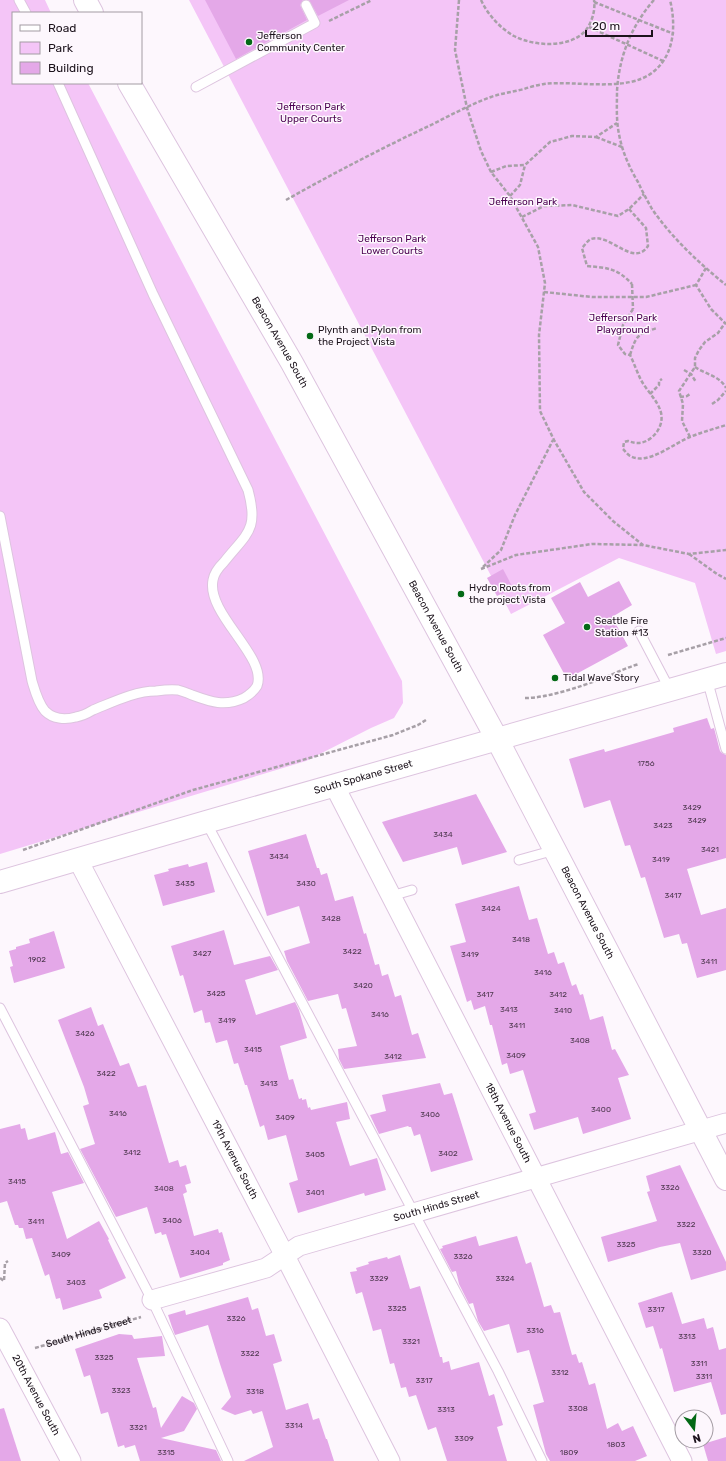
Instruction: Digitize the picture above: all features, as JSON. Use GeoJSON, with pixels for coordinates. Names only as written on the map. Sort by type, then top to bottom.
{"type":"FeatureCollection","features":[{"type":"Feature","properties":{"kind":"main road"},"geometry":{"type":"LineString","coordinates":[[85,0],[91,12]]}},
{"type":"Feature","properties":{"kind":"main road","name":"Beacon Avenue South"},"geometry":{"type":"LineString","coordinates":[[130,84],[296,370],[497,739],[726,1179]]}},
{"type":"Feature","properties":{"kind":"main road","name":"South Spokane Street"},"geometry":{"type":"LineString","coordinates":[[0,882],[334,785],[717,677]]}},
{"type":"Feature","properties":{"kind":"street","name":"18th Avenue South"},"geometry":{"type":"LineString","coordinates":[[334,785],[682,1461]]}},
{"type":"Feature","properties":{"kind":"street","name":"19th Avenue South"},"geometry":{"type":"LineString","coordinates":[[78,860],[390,1461]]}},
{"type":"Feature","properties":{"kind":"street","name":"South Hinds Street"},"geometry":{"type":"LineString","coordinates":[[150,1308],[266,1268],[299,1246],[726,1122]]}},
{"type":"Feature","properties":{"kind":"street","name":"20th Avenue South"},"geometry":{"type":"LineString","coordinates":[[1,1335],[71,1461]]}},
{"type":"Feature","properties":{"kind":"lane"},"geometry":{"type":"LineString","coordinates":[[19,0],[25,12]]}},
{"type":"Feature","properties":{"kind":"lane"},"geometry":{"type":"LineString","coordinates":[[196,87],[315,23],[306,5]]}},
{"type":"Feature","properties":{"kind":"lane"},"geometry":{"type":"LineString","coordinates":[[0,516],[32,681],[44,710],[51,715],[60,719],[76,717],[132,695],[153,691],[178,690],[224,704],[238,701],[250,695],[257,686],[258,677],[253,660],[222,614],[216,602],[213,590],[213,580],[218,569],[246,536],[251,526],[253,515],[248,490],[152,294],[58,84]]}},
{"type":"Feature","properties":{"kind":"lane"},"geometry":{"type":"LineString","coordinates":[[639,631],[670,690]]}},
{"type":"Feature","properties":{"kind":"lane"},"geometry":{"type":"LineString","coordinates":[[717,677],[726,749]]}},
{"type":"Feature","properties":{"kind":"lane"},"geometry":{"type":"LineString","coordinates":[[206,822],[412,1213],[498,1371],[542,1461]]}},
{"type":"Feature","properties":{"kind":"lane"},"geometry":{"type":"LineString","coordinates":[[519,860],[555,850]]}},
{"type":"Feature","properties":{"kind":"lane"},"geometry":{"type":"LineString","coordinates":[[391,896],[412,890]]}},
{"type":"Feature","properties":{"kind":"lane"},"geometry":{"type":"LineString","coordinates":[[0,1008],[228,1461]]}},
{"type":"Feature","properties":{"kind":"path"},"geometry":{"type":"LineString","coordinates":[[315,23],[329,22],[372,0]]}},
{"type":"Feature","properties":{"kind":"path"},"geometry":{"type":"LineString","coordinates":[[459,0],[455,50],[467,108],[481,151],[491,172],[510,196],[538,247],[545,283],[539,335],[540,411],[554,440],[584,492],[613,521],[643,545]]}},
{"type":"Feature","properties":{"kind":"path"},"geometry":{"type":"LineString","coordinates":[[482,0],[489,13],[504,29],[515,36],[534,43],[550,44],[571,40],[581,35],[589,26],[594,15],[594,1],[674,34]]}},
{"type":"Feature","properties":{"kind":"path"},"geometry":{"type":"LineString","coordinates":[[654,0],[639,20],[627,44],[620,63],[617,123],[622,147],[631,170],[663,224],[706,268],[726,285]]}},
{"type":"Feature","properties":{"kind":"path"},"geometry":{"type":"LineString","coordinates":[[286,200],[397,141],[492,97],[544,84],[618,84],[641,79],[654,72],[663,61],[670,48],[674,34],[674,14],[670,0]]}},
{"type":"Feature","properties":{"kind":"path"},"geometry":{"type":"LineString","coordinates":[[589,26],[663,61]]}},
{"type":"Feature","properties":{"kind":"path"},"geometry":{"type":"LineString","coordinates":[[596,137],[617,123]]}},
{"type":"Feature","properties":{"kind":"path"},"geometry":{"type":"LineString","coordinates":[[510,196],[520,185],[525,165],[550,142],[572,136],[596,137],[622,147]]}},
{"type":"Feature","properties":{"kind":"path"},"geometry":{"type":"LineString","coordinates":[[491,172],[506,166],[525,165]]}},
{"type":"Feature","properties":{"kind":"path"},"geometry":{"type":"LineString","coordinates":[[522,217],[544,206],[572,205],[618,216],[629,209],[644,194]]}},
{"type":"Feature","properties":{"kind":"path"},"geometry":{"type":"LineString","coordinates":[[629,209],[646,228],[648,246],[644,252],[636,255],[598,238],[590,239],[582,248],[587,266],[608,268],[624,276],[632,284],[633,309],[623,325],[618,345],[625,354],[630,354]]}},
{"type":"Feature","properties":{"kind":"path"},"geometry":{"type":"LineString","coordinates":[[544,292],[592,297],[646,297],[696,285],[706,268]]}},
{"type":"Feature","properties":{"kind":"path"},"geometry":{"type":"LineString","coordinates":[[690,437],[682,422],[683,404],[679,391],[695,367],[695,358],[704,342],[718,333],[725,324],[711,309],[696,285]]}},
{"type":"Feature","properties":{"kind":"path"},"geometry":{"type":"LineString","coordinates":[[657,328],[638,335],[634,340],[630,354],[641,380],[662,412],[660,425],[654,436],[646,442],[624,442],[623,449],[629,456],[637,458],[647,457],[660,453],[690,437],[726,425]]}},
{"type":"Feature","properties":{"kind":"path"},"geometry":{"type":"LineString","coordinates":[[695,367],[718,378],[726,388]]}},
{"type":"Feature","properties":{"kind":"path"},"geometry":{"type":"LineString","coordinates":[[684,370],[691,374],[696,382]]}},
{"type":"Feature","properties":{"kind":"path"},"geometry":{"type":"LineString","coordinates":[[650,394],[659,385],[659,381],[662,378]]}},
{"type":"Feature","properties":{"kind":"path"},"geometry":{"type":"LineString","coordinates":[[712,404],[726,391]]}},
{"type":"Feature","properties":{"kind":"path"},"geometry":{"type":"LineString","coordinates":[[680,397],[690,394]]}},
{"type":"Feature","properties":{"kind":"path"},"geometry":{"type":"LineString","coordinates":[[554,440],[515,515],[501,550],[481,569],[516,555],[592,544],[643,545],[688,554],[726,550]]}},
{"type":"Feature","properties":{"kind":"path"},"geometry":{"type":"LineString","coordinates":[[688,554],[726,579]]}},
{"type":"Feature","properties":{"kind":"path"},"geometry":{"type":"LineString","coordinates":[[525,698],[536,698],[564,691],[600,679],[625,668],[726,638]]}},
{"type":"Feature","properties":{"kind":"path"},"geometry":{"type":"LineString","coordinates":[[22,850],[193,790],[393,735],[418,725],[426,720]]}},
{"type":"Feature","properties":{"kind":"path"},"geometry":{"type":"LineString","coordinates":[[0,1278],[4,1281],[5,1263],[8,1261]]}},
{"type":"Feature","properties":{"kind":"path","name":"South Hinds Street"},"geometry":{"type":"LineString","coordinates":[[30,1349],[150,1308]]}},
{"type":"Feature","properties":{"kind":"green space"},"geometry":{"type":"Polygon","coordinates":[[[0,0],[45,0],[51,12],[12,12],[12,84],[89,84],[402,681],[403,703],[394,718],[306,761],[0,854],[0,0]]]}},
{"type":"Feature","properties":{"kind":"green space","name":"Jefferson Park"},"geometry":{"type":"Polygon","coordinates":[[[189,0],[726,0],[726,651],[716,654],[695,583],[619,558],[511,614],[189,0]]]}},
{"type":"Feature","properties":{"kind":"building","name":"Jefferson Community Center"},"geometry":{"type":"Polygon","coordinates":[[[205,0],[303,0],[300,5],[307,20],[236,59],[205,0]]]}},
{"type":"Feature","properties":{"kind":"building","name":"Jefferson Community Center"},"geometry":{"type":"Polygon","coordinates":[[[309,0],[349,0],[318,16],[309,0]]]}},
{"type":"Feature","properties":{"kind":"building"},"geometry":{"type":"Polygon","coordinates":[[[503,569],[513,588],[497,596],[487,578],[503,569]]]}},
{"type":"Feature","properties":{"kind":"building","name":"Seattle Fire Station #13"},"geometry":{"type":"Polygon","coordinates":[[[619,581],[632,605],[612,617],[628,646],[567,679],[543,635],[565,623],[551,598],[580,582],[588,597],[619,581]]]}},
{"type":"Feature","properties":{"kind":"building"},"geometry":{"type":"Polygon","coordinates":[[[707,718],[711,729],[714,728],[720,751],[726,755],[726,858],[687,869],[701,915],[726,908],[726,970],[697,978],[687,943],[682,944],[679,934],[664,938],[645,877],[641,878],[630,845],[625,846],[610,800],[584,808],[569,759],[604,749],[605,752],[674,732],[673,728],[707,718]]]}},
{"type":"Feature","properties":{"kind":"building"},"geometry":{"type":"Polygon","coordinates":[[[476,794],[507,852],[462,865],[457,847],[403,862],[382,822],[476,794]]]}},
{"type":"Feature","properties":{"kind":"building"},"geometry":{"type":"Polygon","coordinates":[[[306,834],[317,868],[319,868],[321,875],[327,873],[335,901],[353,896],[375,965],[379,964],[382,976],[388,974],[395,997],[401,995],[412,1035],[418,1033],[426,1058],[344,1069],[339,1059],[338,1049],[357,1046],[346,1008],[342,1009],[338,994],[308,1001],[287,961],[284,951],[310,943],[299,906],[267,916],[248,851],[306,834]]]}},
{"type":"Feature","properties":{"kind":"building"},"geometry":{"type":"Polygon","coordinates":[[[207,862],[215,892],[163,906],[154,875],[169,871],[168,869],[188,864],[189,867],[207,862]]]}},
{"type":"Feature","properties":{"kind":"building"},"geometry":{"type":"Polygon","coordinates":[[[519,886],[529,920],[537,918],[548,954],[554,952],[558,964],[564,962],[572,986],[576,984],[580,995],[583,994],[590,1020],[603,1016],[612,1050],[615,1049],[629,1075],[618,1078],[631,1119],[583,1134],[578,1117],[534,1130],[529,1114],[536,1112],[523,1070],[510,1074],[507,1063],[502,1065],[492,1025],[490,1025],[485,1006],[474,1010],[471,1000],[467,1002],[450,946],[466,942],[455,904],[519,886]]]}},
{"type":"Feature","properties":{"kind":"building"},"geometry":{"type":"Polygon","coordinates":[[[224,930],[234,965],[270,956],[278,970],[245,980],[256,1015],[295,1002],[299,1010],[307,1038],[280,1046],[289,1080],[293,1079],[299,1099],[306,1099],[308,1108],[310,1107],[311,1110],[347,1102],[350,1119],[336,1122],[350,1166],[377,1158],[386,1190],[365,1196],[364,1193],[298,1213],[289,1183],[298,1180],[286,1135],[268,1140],[264,1125],[260,1127],[247,1085],[245,1085],[238,1063],[234,1064],[227,1040],[216,1043],[210,1022],[205,1023],[202,1010],[194,1013],[183,975],[180,976],[171,946],[224,930]]]}},
{"type":"Feature","properties":{"kind":"building"},"geometry":{"type":"Polygon","coordinates":[[[54,931],[65,968],[14,983],[10,967],[13,966],[9,951],[16,949],[16,947],[30,943],[29,939],[54,931]]]}},
{"type":"Feature","properties":{"kind":"building"},"geometry":{"type":"Polygon","coordinates":[[[91,1007],[98,1026],[103,1024],[120,1066],[129,1063],[138,1087],[146,1085],[169,1163],[178,1160],[180,1167],[186,1165],[191,1183],[185,1185],[187,1192],[183,1194],[194,1236],[218,1229],[219,1233],[222,1232],[230,1260],[223,1263],[223,1265],[180,1278],[166,1234],[162,1235],[161,1232],[155,1234],[147,1207],[116,1217],[80,1149],[95,1144],[83,1106],[89,1104],[58,1020],[91,1007]]]}},
{"type":"Feature","properties":{"kind":"building"},"geometry":{"type":"Polygon","coordinates":[[[440,1083],[444,1095],[452,1093],[473,1160],[431,1172],[420,1134],[414,1136],[411,1127],[408,1126],[379,1134],[370,1115],[386,1111],[382,1095],[440,1083]]]}},
{"type":"Feature","properties":{"kind":"building"},"geometry":{"type":"Polygon","coordinates":[[[20,1124],[21,1129],[25,1128],[28,1140],[55,1132],[61,1154],[68,1152],[84,1183],[52,1192],[67,1239],[99,1221],[109,1239],[108,1240],[126,1278],[99,1290],[102,1298],[63,1310],[60,1298],[56,1299],[49,1274],[45,1276],[32,1238],[26,1239],[23,1228],[19,1228],[18,1225],[15,1225],[7,1201],[0,1203],[0,1129],[20,1124]]]}},
{"type":"Feature","properties":{"kind":"building"},"geometry":{"type":"Polygon","coordinates":[[[680,1165],[726,1262],[726,1270],[691,1280],[680,1243],[660,1247],[608,1262],[601,1237],[657,1221],[647,1192],[650,1191],[646,1176],[680,1165]]]}},
{"type":"Feature","properties":{"kind":"building"},"geometry":{"type":"Polygon","coordinates":[[[476,1236],[479,1246],[517,1236],[526,1264],[531,1262],[544,1307],[551,1305],[554,1313],[560,1312],[572,1355],[576,1354],[579,1363],[582,1362],[589,1385],[595,1383],[607,1429],[618,1423],[622,1431],[633,1426],[647,1456],[635,1461],[550,1461],[546,1454],[533,1405],[544,1402],[529,1350],[517,1353],[509,1324],[484,1331],[478,1321],[473,1303],[469,1304],[459,1284],[456,1271],[452,1272],[440,1249],[443,1248],[442,1246],[476,1236]]]}},
{"type":"Feature","properties":{"kind":"building"},"geometry":{"type":"Polygon","coordinates":[[[400,1255],[410,1289],[420,1286],[443,1363],[449,1361],[451,1370],[479,1362],[489,1396],[494,1394],[503,1425],[497,1427],[507,1461],[447,1461],[436,1427],[428,1430],[416,1395],[409,1397],[406,1387],[401,1388],[394,1363],[390,1364],[381,1329],[373,1331],[362,1292],[356,1294],[350,1272],[357,1271],[356,1268],[369,1264],[368,1262],[387,1257],[388,1259],[400,1255]]]}},
{"type":"Feature","properties":{"kind":"building"},"geometry":{"type":"Polygon","coordinates":[[[672,1292],[682,1324],[704,1318],[707,1329],[713,1327],[719,1350],[726,1348],[726,1414],[721,1415],[711,1382],[674,1392],[662,1348],[660,1349],[653,1326],[646,1328],[638,1303],[672,1292]]]}},
{"type":"Feature","properties":{"kind":"building"},"geometry":{"type":"Polygon","coordinates":[[[248,1297],[252,1310],[258,1308],[266,1336],[274,1334],[282,1361],[273,1364],[286,1410],[308,1403],[313,1420],[319,1418],[334,1461],[244,1461],[273,1447],[262,1411],[253,1414],[251,1410],[235,1415],[221,1409],[231,1397],[208,1325],[175,1335],[168,1315],[185,1310],[186,1315],[248,1297]]]}},
{"type":"Feature","properties":{"kind":"building"},"geometry":{"type":"Polygon","coordinates":[[[119,1334],[132,1335],[134,1339],[162,1336],[165,1356],[137,1358],[153,1408],[156,1407],[161,1428],[182,1396],[194,1403],[197,1409],[184,1431],[161,1438],[216,1450],[221,1461],[140,1461],[135,1445],[125,1448],[124,1445],[118,1447],[108,1412],[101,1414],[90,1375],[84,1377],[75,1349],[119,1334]]]}},
{"type":"Feature","properties":{"kind":"building"},"geometry":{"type":"Polygon","coordinates":[[[4,1408],[21,1461],[0,1461],[0,1409],[4,1408]]]}},
{"type":"Feature","properties":{"kind":"building"},"geometry":{"type":"Polygon","coordinates":[[[726,1437],[726,1461],[708,1461],[704,1449],[714,1449],[714,1441],[726,1437]]]}},
{"type":"Feature","properties":{"kind":"place","name":"Jefferson Community Center"},"geometry":{"type":"Point","coordinates":[249,42]}},
{"type":"Feature","properties":{"kind":"place","name":"Plynth and Pylon from the Project Vista"},"geometry":{"type":"Point","coordinates":[310,336]}},
{"type":"Feature","properties":{"kind":"place","name":"Hydro Roots from the project Vista"},"geometry":{"type":"Point","coordinates":[461,594]}},
{"type":"Feature","properties":{"kind":"place","name":"Seattle Fire Station #13"},"geometry":{"type":"Point","coordinates":[587,627]}},
{"type":"Feature","properties":{"kind":"place","name":"Tidal Wave Story"},"geometry":{"type":"Point","coordinates":[555,678]}},
{"type":"Feature","properties":{"kind":"park label","name":"Jefferson Park Upper Courts"},"geometry":{"type":"Point","coordinates":[311,112]}},
{"type":"Feature","properties":{"kind":"park label","name":"Jefferson Park Lower Courts"},"geometry":{"type":"Point","coordinates":[392,244]}},
{"type":"Feature","properties":{"kind":"park label","name":"Jefferson Park Playground"},"geometry":{"type":"Point","coordinates":[623,324]}}]}
